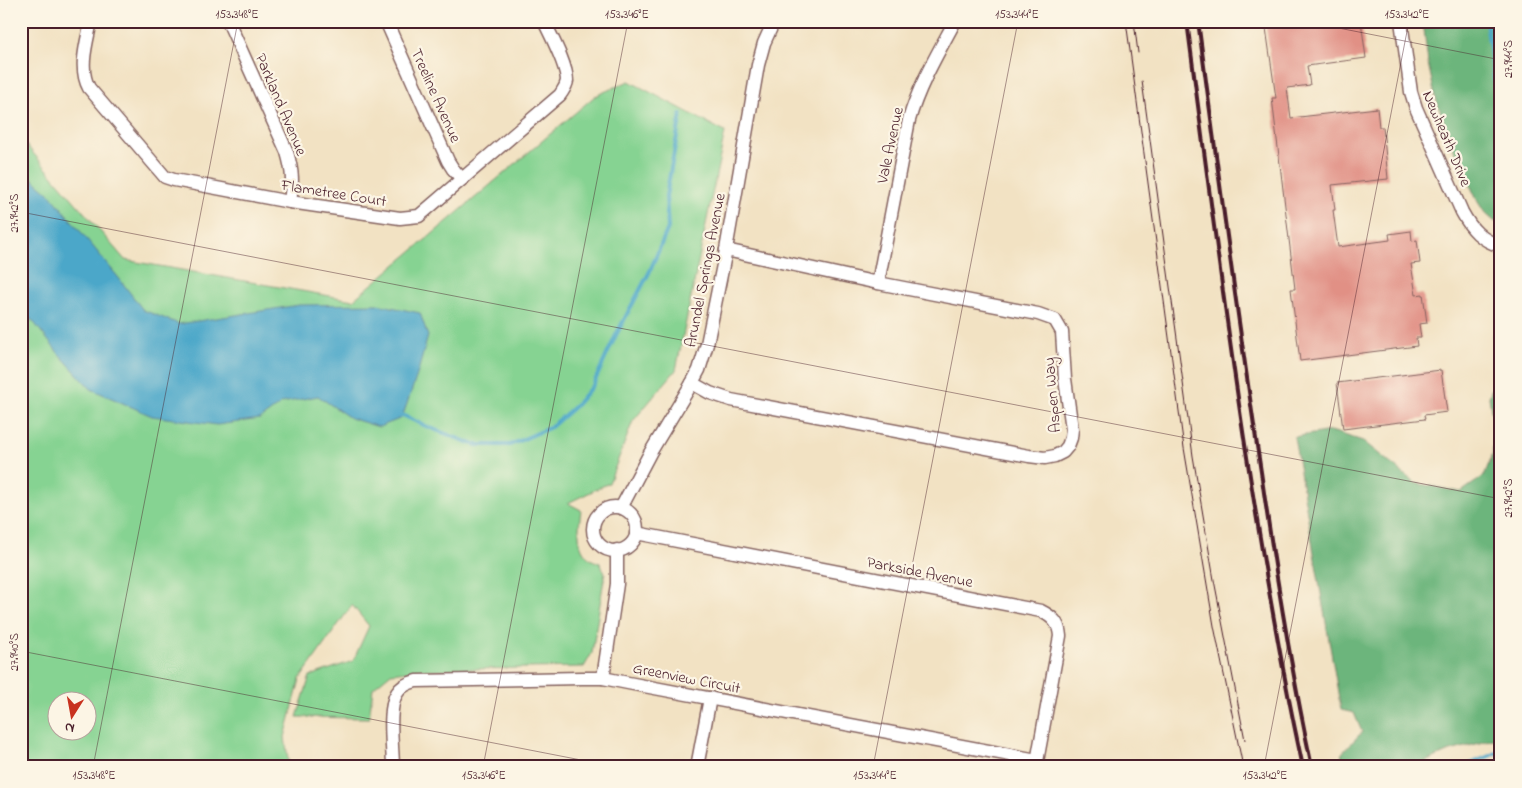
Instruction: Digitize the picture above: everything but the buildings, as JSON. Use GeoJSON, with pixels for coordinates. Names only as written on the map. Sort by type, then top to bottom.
{"type":"FeatureCollection","features":[{"type":"Feature","properties":{"kind":"street","name":"Flametree Court"},"geometry":{"type":"LineString","coordinates":[[91,21],[84,60],[84,80],[165,176],[174,180],[290,202],[400,218],[420,216],[565,89],[567,82],[563,65],[544,21]]}},
{"type":"Feature","properties":{"kind":"street","name":"Parkland Avenue"},"geometry":{"type":"LineString","coordinates":[[228,21],[287,152],[293,174],[290,202]]}},
{"type":"Feature","properties":{"kind":"street","name":"Treeline Avenue"},"geometry":{"type":"LineString","coordinates":[[386,21],[448,161],[462,178]]}},
{"type":"Feature","properties":{"kind":"street","name":"Arundel Springs Avenue"},"geometry":{"type":"LineString","coordinates":[[621,508],[650,453],[699,370],[707,344],[726,250],[758,65],[764,43],[774,21]]}},
{"type":"Feature","properties":{"kind":"street","name":"Vale Avenue"},"geometry":{"type":"LineString","coordinates":[[878,283],[912,111],[927,74],[955,21]]}},
{"type":"Feature","properties":{"kind":"street","name":"Newheath Drive"},"geometry":{"type":"LineString","coordinates":[[1401,21],[1411,92],[1416,108],[1462,212],[1470,226],[1480,237],[1501,246]]}},
{"type":"Feature","properties":{"kind":"street","name":"Aspen Way"},"geometry":{"type":"LineString","coordinates":[[692,383],[710,394],[731,400],[1029,456],[1044,458],[1055,456],[1063,452],[1071,438],[1072,429],[1065,379],[1062,332],[1055,320],[1038,314],[878,283],[726,250]]}},
{"type":"Feature","properties":{"kind":"street"},"geometry":{"type":"LineString","coordinates":[[608,508],[621,508],[633,518],[636,525],[636,533],[629,545],[624,549],[604,548],[594,537],[594,523],[601,512],[608,508]]}},
{"type":"Feature","properties":{"kind":"street","name":"Parkside Avenue"},"geometry":{"type":"LineString","coordinates":[[636,533],[1041,611],[1050,615],[1059,628],[1060,636],[1037,763]]}},
{"type":"Feature","properties":{"kind":"street"},"geometry":{"type":"LineString","coordinates":[[603,678],[617,584],[617,550]]}},
{"type":"Feature","properties":{"kind":"street","name":"Greenview Circuit"},"geometry":{"type":"LineString","coordinates":[[393,767],[393,702],[396,694],[408,683],[603,678],[1037,763]]}},
{"type":"Feature","properties":{"kind":"street"},"geometry":{"type":"LineString","coordinates":[[697,767],[710,698]]}},
{"type":"Feature","properties":{"kind":"green space"},"geometry":{"type":"Polygon","coordinates":[[[1423,21],[1501,21],[1501,223],[1494,221],[1485,213],[1456,155],[1435,96],[1428,63],[1423,21]]]}},
{"type":"Feature","properties":{"kind":"green space"},"geometry":{"type":"Polygon","coordinates":[[[629,81],[725,132],[676,370],[633,421],[609,483],[568,503],[581,510],[579,536],[582,548],[589,558],[600,563],[605,573],[592,653],[584,667],[416,670],[391,673],[373,688],[369,718],[297,717],[310,676],[353,661],[369,626],[352,605],[300,679],[285,737],[289,767],[21,767],[21,139],[125,260],[353,300],[595,96],[629,81]]]}},
{"type":"Feature","properties":{"kind":"green space"},"geometry":{"type":"Polygon","coordinates":[[[1501,333],[1501,737],[1447,752],[1414,767],[1340,767],[1342,753],[1362,732],[1354,713],[1341,710],[1294,437],[1331,431],[1363,441],[1415,483],[1461,492],[1484,476],[1493,453],[1493,422],[1489,397],[1493,386],[1494,334],[1501,333]]]}},
{"type":"Feature","properties":{"kind":"water"},"geometry":{"type":"Polygon","coordinates":[[[21,169],[49,193],[143,310],[179,324],[299,305],[377,304],[420,313],[428,336],[402,418],[379,427],[350,418],[318,396],[282,403],[260,419],[217,425],[152,416],[91,389],[59,354],[32,320],[21,316],[21,169]]]}},
{"type":"Feature","properties":{"kind":"waterway"},"geometry":{"type":"LineString","coordinates":[[1486,21],[1501,124]]}},
{"type":"Feature","properties":{"kind":"waterway"},"geometry":{"type":"LineString","coordinates":[[400,414],[475,445],[510,445],[551,427],[575,406],[593,385],[616,335],[650,271],[668,228],[666,196],[681,114]]}},
{"type":"Feature","properties":{"kind":"waterway"},"geometry":{"type":"LineString","coordinates":[[1463,767],[1501,751]]}},
{"type":"Feature","properties":{"kind":"tram line"},"geometry":{"type":"LineString","coordinates":[[1126,21],[1184,448],[1214,626],[1243,767]]}},
{"type":"Feature","properties":{"kind":"tram line"},"geometry":{"type":"LineString","coordinates":[[1134,21],[1138,53]]}},
{"type":"Feature","properties":{"kind":"tram line"},"geometry":{"type":"LineString","coordinates":[[1142,81],[1193,456],[1214,580],[1245,740]]}},
{"type":"Feature","properties":{"kind":"railway"},"geometry":{"type":"LineString","coordinates":[[1187,21],[1221,282],[1244,438],[1271,603],[1303,767]]}},
{"type":"Feature","properties":{"kind":"railway"},"geometry":{"type":"LineString","coordinates":[[1198,21],[1236,303],[1272,546],[1290,656],[1312,767]]}}]}
